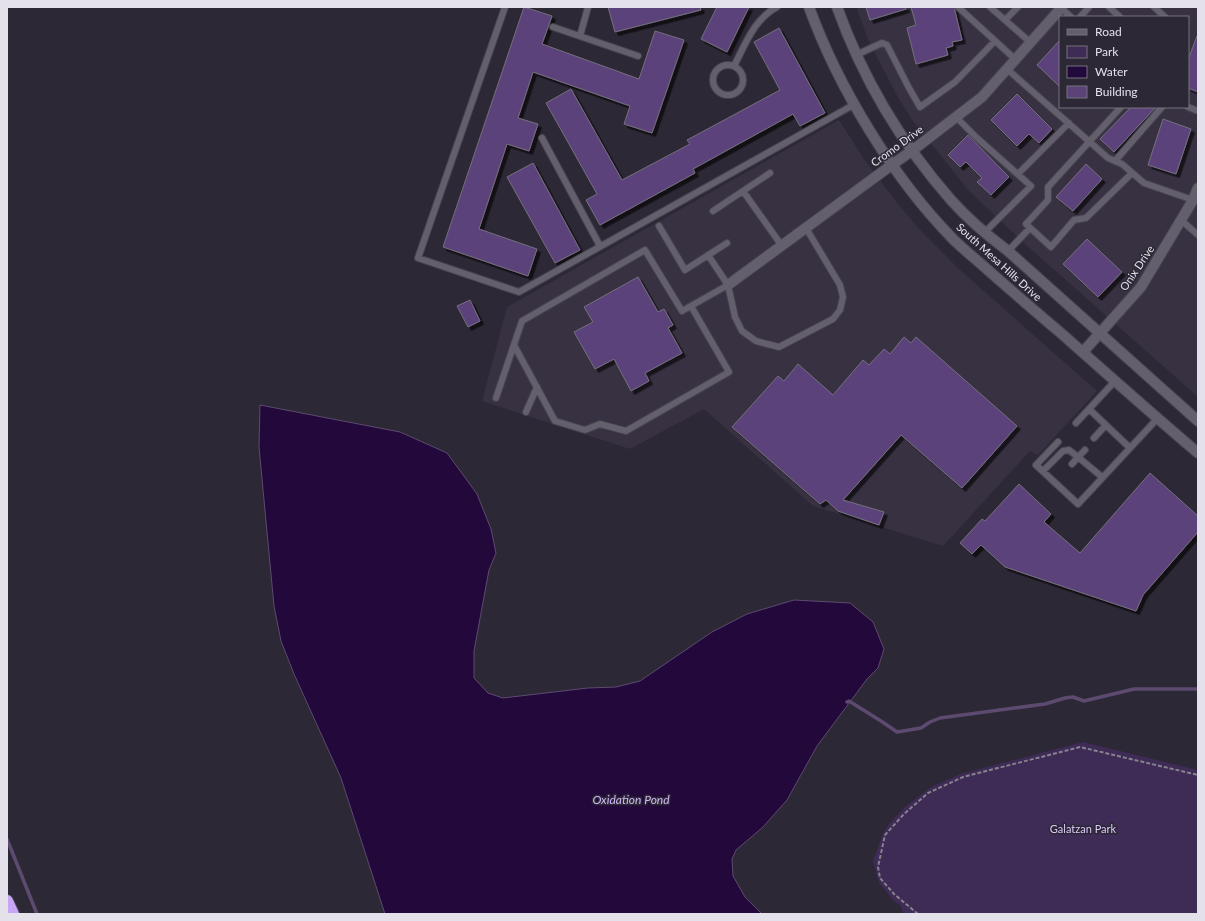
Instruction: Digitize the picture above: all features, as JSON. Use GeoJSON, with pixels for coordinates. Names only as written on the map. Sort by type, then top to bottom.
{"type":"FeatureCollection","features":[{"type":"Feature","properties":{"kind":"highway"},"geometry":{"type":"LineString","coordinates":[[7,901],[13,914]]}},
{"type":"Feature","properties":{"kind":"street","name":"South Mesa Hills Drive"},"geometry":{"type":"LineString","coordinates":[[809,7],[835,69],[868,126],[893,164],[921,202],[953,239],[1083,352],[1157,419],[1198,453]]}},
{"type":"Feature","properties":{"kind":"street","name":"South Mesa Hills Drive"},"geometry":{"type":"LineString","coordinates":[[837,7],[856,55],[880,100],[913,150],[952,201],[984,232],[1008,251],[1198,421]]}},
{"type":"Feature","properties":{"kind":"street","name":"Cromo Drive"},"geometry":{"type":"LineString","coordinates":[[728,285],[913,150],[982,97],[1061,8]]}},
{"type":"Feature","properties":{"kind":"street","name":"Onix Drive"},"geometry":{"type":"LineString","coordinates":[[1083,352],[1141,287],[1193,200],[1198,188]]}},
{"type":"Feature","properties":{"kind":"lane"},"geometry":{"type":"LineString","coordinates":[[505,7],[418,258],[519,292],[855,104]]}},
{"type":"Feature","properties":{"kind":"lane"},"geometry":{"type":"LineString","coordinates":[[580,36],[588,7]]}},
{"type":"Feature","properties":{"kind":"lane"},"geometry":{"type":"LineString","coordinates":[[734,66],[757,22],[777,7]]}},
{"type":"Feature","properties":{"kind":"lane"},"geometry":{"type":"LineString","coordinates":[[958,7],[1015,59]]}},
{"type":"Feature","properties":{"kind":"lane"},"geometry":{"type":"LineString","coordinates":[[990,7],[1030,42]]}},
{"type":"Feature","properties":{"kind":"lane"},"geometry":{"type":"LineString","coordinates":[[1005,20],[1018,7]]}},
{"type":"Feature","properties":{"kind":"lane"},"geometry":{"type":"LineString","coordinates":[[1081,16],[1090,7]]}},
{"type":"Feature","properties":{"kind":"lane"},"geometry":{"type":"LineString","coordinates":[[1109,7],[1119,16]]}},
{"type":"Feature","properties":{"kind":"lane"},"geometry":{"type":"LineString","coordinates":[[1154,7],[1164,16]]}},
{"type":"Feature","properties":{"kind":"lane"},"geometry":{"type":"LineString","coordinates":[[1061,8],[1070,16]]}},
{"type":"Feature","properties":{"kind":"lane"},"geometry":{"type":"LineString","coordinates":[[553,27],[638,56]]}},
{"type":"Feature","properties":{"kind":"lane"},"geometry":{"type":"LineString","coordinates":[[856,55],[882,43],[887,45],[908,88],[920,107],[955,82],[995,41]]}},
{"type":"Feature","properties":{"kind":"lane"},"geometry":{"type":"LineString","coordinates":[[724,65],[734,66],[741,73],[743,84],[737,93],[727,96],[722,95],[712,84],[713,74],[724,65]]}},
{"type":"Feature","properties":{"kind":"lane"},"geometry":{"type":"LineString","coordinates":[[1007,69],[1108,158],[1122,164],[1144,183],[1193,200]]}},
{"type":"Feature","properties":{"kind":"lane"},"geometry":{"type":"LineString","coordinates":[[1120,108],[1048,187],[1048,200],[1026,224],[1051,247],[1074,220],[1086,218],[1132,173]]}},
{"type":"Feature","properties":{"kind":"lane"},"geometry":{"type":"LineString","coordinates":[[1115,161],[1161,108]]}},
{"type":"Feature","properties":{"kind":"lane"},"geometry":{"type":"LineString","coordinates":[[956,117],[1031,186],[984,232]]}},
{"type":"Feature","properties":{"kind":"lane"},"geometry":{"type":"LineString","coordinates":[[1018,174],[1068,124]]}},
{"type":"Feature","properties":{"kind":"lane"},"geometry":{"type":"LineString","coordinates":[[542,138],[600,246]]}},
{"type":"Feature","properties":{"kind":"lane"},"geometry":{"type":"LineString","coordinates":[[713,211],[770,173]]}},
{"type":"Feature","properties":{"kind":"lane"},"geometry":{"type":"LineString","coordinates":[[743,191],[782,246]]}},
{"type":"Feature","properties":{"kind":"lane"},"geometry":{"type":"LineString","coordinates":[[1181,220],[1198,235]]}},
{"type":"Feature","properties":{"kind":"lane"},"geometry":{"type":"LineString","coordinates":[[659,226],[685,270],[727,243]]}},
{"type":"Feature","properties":{"kind":"lane"},"geometry":{"type":"LineString","coordinates":[[708,255],[728,285],[735,317],[742,331],[756,341],[778,347],[833,319],[840,310],[843,298],[840,285],[806,228]]}},
{"type":"Feature","properties":{"kind":"lane"},"geometry":{"type":"LineString","coordinates":[[1008,251],[1030,228]]}},
{"type":"Feature","properties":{"kind":"lane"},"geometry":{"type":"LineString","coordinates":[[496,398],[522,321],[645,250],[682,312],[728,285]]}},
{"type":"Feature","properties":{"kind":"lane"},"geometry":{"type":"LineString","coordinates":[[514,345],[555,421],[585,430],[600,424],[626,430],[728,372],[691,306]]}},
{"type":"Feature","properties":{"kind":"lane"},"geometry":{"type":"LineString","coordinates":[[1076,423],[1115,381]]}},
{"type":"Feature","properties":{"kind":"lane"},"geometry":{"type":"LineString","coordinates":[[526,412],[537,387]]}},
{"type":"Feature","properties":{"kind":"lane"},"geometry":{"type":"LineString","coordinates":[[1089,409],[1130,448]]}},
{"type":"Feature","properties":{"kind":"lane"},"geometry":{"type":"LineString","coordinates":[[1058,442],[1036,465],[1068,490],[1078,504],[1157,419]]}},
{"type":"Feature","properties":{"kind":"lane"},"geometry":{"type":"LineString","coordinates":[[1094,438],[1106,425]]}},
{"type":"Feature","properties":{"kind":"lane"},"geometry":{"type":"LineString","coordinates":[[1043,471],[1062,452],[1069,450],[1102,478]]}},
{"type":"Feature","properties":{"kind":"lane"},"geometry":{"type":"LineString","coordinates":[[1072,464],[1084,450]]}},
{"type":"Feature","properties":{"kind":"lane"},"geometry":{"type":"LineString","coordinates":[[1084,472],[1089,466]]}},
{"type":"Feature","properties":{"kind":"path"},"geometry":{"type":"LineString","coordinates":[[918,914],[894,894],[880,878],[878,867],[885,835],[904,814],[928,793],[963,777],[1080,747],[1198,775]]}},
{"type":"Feature","properties":{"kind":"shaded area"},"geometry":{"type":"Polygon","coordinates":[[[856,7],[1198,7],[1198,397],[1024,243],[969,191],[913,121],[900,101],[870,44],[856,7]]]}},
{"type":"Feature","properties":{"kind":"shaded area"},"geometry":{"type":"Polygon","coordinates":[[[839,120],[864,159],[919,229],[959,269],[1097,391],[1038,455],[1030,451],[943,546],[813,506],[704,409],[630,449],[482,401],[507,307],[839,120]]]}},
{"type":"Feature","properties":{"kind":"green space","name":"Galatzan Park"},"geometry":{"type":"Polygon","coordinates":[[[1083,742],[1198,770],[1198,914],[903,914],[901,906],[894,901],[879,883],[873,861],[883,834],[889,824],[905,807],[931,787],[960,774],[1083,742]]]}},
{"type":"Feature","properties":{"kind":"water","name":"Oxidation Pond"},"geometry":{"type":"Polygon","coordinates":[[[260,405],[400,432],[447,453],[477,494],[491,529],[496,553],[489,570],[474,651],[474,678],[488,693],[503,698],[588,688],[616,687],[640,681],[712,632],[747,614],[794,600],[850,603],[873,622],[884,649],[878,668],[867,679],[817,746],[787,800],[763,827],[736,850],[732,859],[733,876],[745,897],[762,914],[385,914],[341,778],[294,674],[281,641],[274,606],[259,447],[260,405]]]}},
{"type":"Feature","properties":{"kind":"building"},"geometry":{"type":"Polygon","coordinates":[[[524,7],[552,16],[542,44],[639,79],[655,31],[684,40],[652,133],[624,124],[630,106],[533,72],[518,118],[538,124],[529,151],[507,144],[479,229],[537,249],[528,276],[443,247],[524,7]]]}},
{"type":"Feature","properties":{"kind":"building"},"geometry":{"type":"Polygon","coordinates":[[[608,7],[700,7],[701,10],[615,32],[608,7]]]}},
{"type":"Feature","properties":{"kind":"building"},"geometry":{"type":"Polygon","coordinates":[[[717,7],[749,7],[727,52],[701,39],[717,7]]]}},
{"type":"Feature","properties":{"kind":"building"},"geometry":{"type":"Polygon","coordinates":[[[866,7],[906,7],[906,9],[870,20],[866,7]]]}},
{"type":"Feature","properties":{"kind":"building"},"geometry":{"type":"Polygon","coordinates":[[[911,7],[954,7],[962,40],[952,42],[953,46],[946,48],[948,55],[916,64],[907,28],[916,25],[911,7]]]}},
{"type":"Feature","properties":{"kind":"building"},"geometry":{"type":"Polygon","coordinates":[[[779,28],[825,113],[800,126],[793,114],[693,169],[695,173],[600,225],[586,200],[597,194],[546,103],[571,89],[622,180],[690,144],[687,140],[780,90],[754,42],[779,28]]]}},
{"type":"Feature","properties":{"kind":"building"},"geometry":{"type":"Polygon","coordinates":[[[1198,36],[1198,92],[1189,88],[1189,57],[1198,36]]]}},
{"type":"Feature","properties":{"kind":"building"},"geometry":{"type":"Polygon","coordinates":[[[1059,41],[1059,86],[1037,65],[1059,41]]]}},
{"type":"Feature","properties":{"kind":"building"},"geometry":{"type":"Polygon","coordinates":[[[1017,94],[1052,129],[1039,143],[1029,134],[1017,146],[991,120],[1017,94]]]}},
{"type":"Feature","properties":{"kind":"building"},"geometry":{"type":"Polygon","coordinates":[[[1130,108],[1155,108],[1114,152],[1100,139],[1130,108]]]}},
{"type":"Feature","properties":{"kind":"building"},"geometry":{"type":"Polygon","coordinates":[[[1163,119],[1191,129],[1176,174],[1148,165],[1163,119]]]}},
{"type":"Feature","properties":{"kind":"building"},"geometry":{"type":"Polygon","coordinates":[[[968,135],[1009,177],[991,195],[977,182],[982,178],[966,162],[960,167],[948,155],[968,135]]]}},
{"type":"Feature","properties":{"kind":"building"},"geometry":{"type":"Polygon","coordinates":[[[533,163],[580,250],[555,263],[507,177],[533,163]]]}},
{"type":"Feature","properties":{"kind":"building"},"geometry":{"type":"Polygon","coordinates":[[[1086,164],[1102,179],[1073,211],[1056,197],[1086,164]]]}},
{"type":"Feature","properties":{"kind":"building"},"geometry":{"type":"Polygon","coordinates":[[[1087,239],[1122,272],[1098,297],[1063,264],[1087,239]]]}},
{"type":"Feature","properties":{"kind":"building"},"geometry":{"type":"Polygon","coordinates":[[[638,277],[658,312],[664,309],[673,325],[668,328],[682,353],[645,373],[649,381],[631,391],[614,359],[595,369],[574,332],[593,322],[584,307],[638,277]]]}},
{"type":"Feature","properties":{"kind":"building"},"geometry":{"type":"Polygon","coordinates":[[[470,300],[480,321],[468,327],[457,306],[470,300]]]}},
{"type":"Feature","properties":{"kind":"building"},"geometry":{"type":"Polygon","coordinates":[[[904,337],[911,343],[916,337],[1017,426],[962,488],[901,435],[843,500],[884,512],[879,525],[838,511],[826,500],[820,504],[732,427],[778,376],[784,381],[798,364],[833,395],[863,360],[869,365],[884,349],[890,354],[904,337]]]}},
{"type":"Feature","properties":{"kind":"building"},"geometry":{"type":"Polygon","coordinates":[[[1150,473],[1198,516],[1198,532],[1143,595],[1136,611],[1005,567],[981,545],[972,554],[960,543],[982,519],[985,521],[1019,484],[1051,514],[1044,522],[1080,553],[1150,473]]]}},
{"type":"Feature","properties":{"kind":"waterway"},"geometry":{"type":"LineString","coordinates":[[847,702],[849,701],[897,732],[921,728],[940,718],[1045,704],[1065,698],[1073,697],[1084,701],[1134,689],[1198,689]]}},
{"type":"Feature","properties":{"kind":"waterway"},"geometry":{"type":"LineString","coordinates":[[7,839],[37,914]]}}]}
